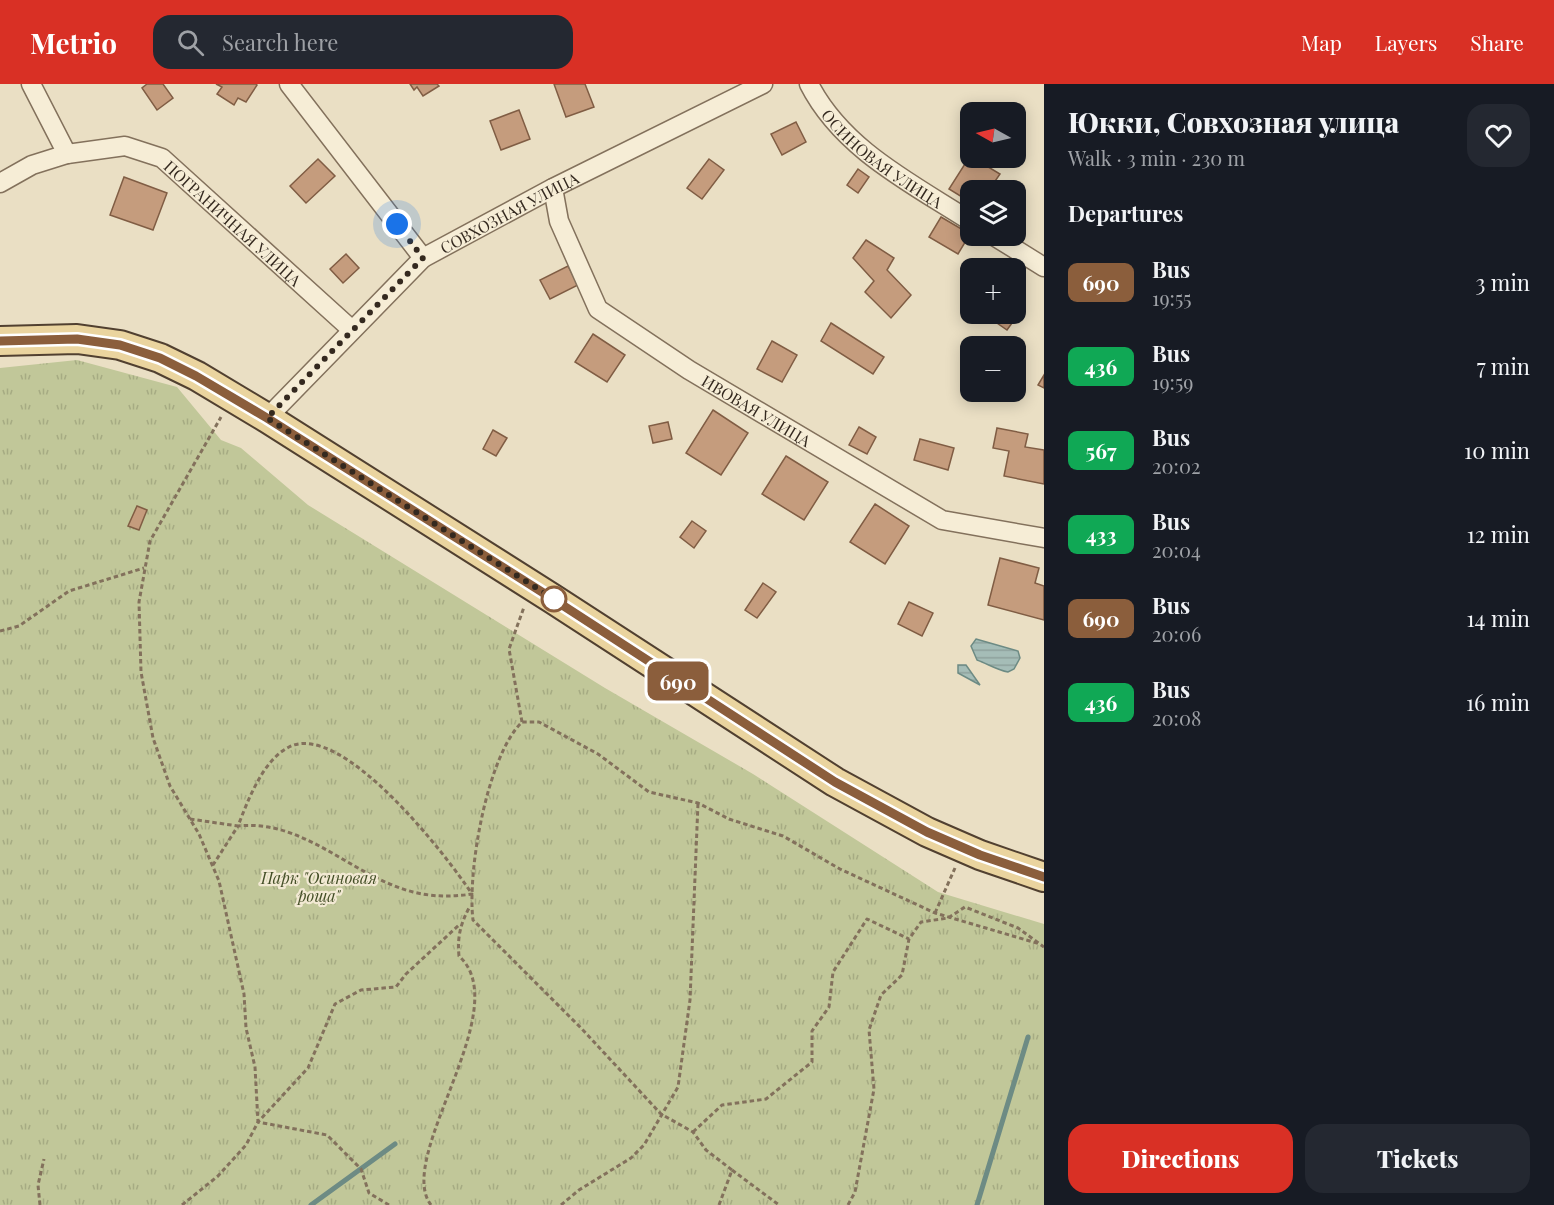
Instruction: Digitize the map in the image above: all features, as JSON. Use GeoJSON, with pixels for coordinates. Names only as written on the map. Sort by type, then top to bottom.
{"type":"FeatureCollection","features":[{"type":"Feature","properties":{"kind":"main road"},"geometry":{"type":"LineString","coordinates":[[0,341],[77,339],[120,345],[160,358],[267,418],[531,585],[835,782],[927,832],[964,849],[1044,877]]}},
{"type":"Feature","properties":{"kind":"street"},"geometry":{"type":"LineString","coordinates":[[31,84],[67,154]]}},
{"type":"Feature","properties":{"kind":"street"},"geometry":{"type":"LineString","coordinates":[[289,84],[423,258]]}},
{"type":"Feature","properties":{"kind":"street","name":"СОВХОЗНАЯ УЛИЦА"},"geometry":{"type":"LineString","coordinates":[[267,418],[423,258],[553,188],[763,84]]}},
{"type":"Feature","properties":{"kind":"street","name":"ОСИНОВАЯ УЛИЦА"},"geometry":{"type":"LineString","coordinates":[[809,84],[827,113],[855,143],[882,165],[960,215]]}},
{"type":"Feature","properties":{"kind":"street","name":"ПОГРАНИЧНАЯ УЛИЦА"},"geometry":{"type":"LineString","coordinates":[[0,183],[32,165],[67,154],[125,146],[162,158],[352,330]]}},
{"type":"Feature","properties":{"kind":"street","name":"ИВОВАЯ УЛИЦА"},"geometry":{"type":"LineString","coordinates":[[553,188],[559,221],[598,309],[689,370],[942,520],[1044,538]]}},
{"type":"Feature","properties":{"kind":"street"},"geometry":{"type":"LineString","coordinates":[[1010,246],[1044,267]]}},
{"type":"Feature","properties":{"kind":"path"},"geometry":{"type":"LineString","coordinates":[[233,398],[150,541],[140,602],[142,683],[162,766],[213,865],[244,994],[246,1028],[255,1067],[258,1122]]}},
{"type":"Feature","properties":{"kind":"path"},"geometry":{"type":"LineString","coordinates":[[0,631],[19,626],[69,591],[144,568]]}},
{"type":"Feature","properties":{"kind":"path"},"geometry":{"type":"LineString","coordinates":[[531,585],[509,649],[522,722],[507,741],[485,802],[472,894],[473,920],[555,1001],[661,1114],[693,1132],[706,1150],[779,1205]]}},
{"type":"Feature","properties":{"kind":"path"},"geometry":{"type":"LineString","coordinates":[[522,722],[539,722],[598,754],[649,792],[698,803],[729,819],[783,836],[840,869],[935,913],[1042,945]]}},
{"type":"Feature","properties":{"kind":"path"},"geometry":{"type":"LineString","coordinates":[[213,865],[238,826],[246,804],[272,760],[291,746],[319,745],[349,762],[393,796],[433,840],[472,894]]}},
{"type":"Feature","properties":{"kind":"path"},"geometry":{"type":"LineString","coordinates":[[561,1205],[579,1190],[631,1158],[645,1145],[678,1087],[686,1045],[690,1000],[698,803]]}},
{"type":"Feature","properties":{"kind":"path"},"geometry":{"type":"LineString","coordinates":[[188,819],[238,826],[262,826],[308,839],[370,874],[411,892],[448,897],[472,894]]}},
{"type":"Feature","properties":{"kind":"path"},"geometry":{"type":"LineString","coordinates":[[935,913],[964,849]]}},
{"type":"Feature","properties":{"kind":"path"},"geometry":{"type":"LineString","coordinates":[[182,1205],[218,1176],[246,1145],[258,1122],[308,1068],[334,1004],[361,990],[396,987],[406,974],[460,924],[471,904]]}},
{"type":"Feature","properties":{"kind":"path"},"geometry":{"type":"LineString","coordinates":[[848,1205],[855,1192],[874,1089],[869,1029],[881,995],[902,975],[909,939],[921,922],[948,918],[965,907],[1018,928],[1042,945]]}},
{"type":"Feature","properties":{"kind":"path"},"geometry":{"type":"LineString","coordinates":[[693,1132],[723,1105],[766,1099],[812,1062],[812,1031],[829,1006],[833,972],[867,919],[909,939]]}},
{"type":"Feature","properties":{"kind":"path"},"geometry":{"type":"LineString","coordinates":[[430,1205],[426,1199],[423,1183],[426,1161],[466,1043],[473,1014],[474,980],[470,966],[459,956],[460,924]]}},
{"type":"Feature","properties":{"kind":"path"},"geometry":{"type":"LineString","coordinates":[[258,1122],[327,1135],[361,1169],[369,1193],[389,1205]]}},
{"type":"Feature","properties":{"kind":"path"},"geometry":{"type":"LineString","coordinates":[[40,1205],[38,1185],[44,1160]]}},
{"type":"Feature","properties":{"kind":"path"},"geometry":{"type":"LineString","coordinates":[[719,1205],[732,1170]]}},
{"type":"Feature","properties":{"kind":"green space","name":"Парк \"Осиновая роща\""},"geometry":{"type":"Polygon","coordinates":[[[77,360],[177,387],[221,440],[241,448],[308,505],[605,688],[753,774],[938,892],[1044,924],[1044,1205],[0,1205],[0,368],[77,360]]]}},
{"type":"Feature","properties":{"kind":"water"},"geometry":{"type":"Polygon","coordinates":[[[976,639],[1018,651],[1020,658],[1014,669],[1008,672],[977,660],[971,646],[976,639]]]}},
{"type":"Feature","properties":{"kind":"water"},"geometry":{"type":"Polygon","coordinates":[[[958,665],[966,665],[980,685],[958,673],[958,665]]]}},
{"type":"Feature","properties":{"kind":"building"},"geometry":{"type":"Polygon","coordinates":[[[147,84],[163,84],[173,98],[157,110],[142,88],[147,84]]]}},
{"type":"Feature","properties":{"kind":"building"},"geometry":{"type":"Polygon","coordinates":[[[216,84],[257,85],[246,102],[238,98],[234,105],[217,94],[222,87],[216,84]]]}},
{"type":"Feature","properties":{"kind":"building"},"geometry":{"type":"Polygon","coordinates":[[[410,84],[437,84],[439,86],[423,96],[417,87],[414,90],[410,84]]]}},
{"type":"Feature","properties":{"kind":"building"},"geometry":{"type":"Polygon","coordinates":[[[554,84],[585,84],[594,107],[566,117],[554,84]]]}},
{"type":"Feature","properties":{"kind":"building"},"geometry":{"type":"Polygon","coordinates":[[[519,110],[530,139],[501,150],[490,121],[519,110]]]}},
{"type":"Feature","properties":{"kind":"building"},"geometry":{"type":"Polygon","coordinates":[[[796,122],[806,142],[782,155],[771,134],[796,122]]]}},
{"type":"Feature","properties":{"kind":"building"},"geometry":{"type":"Polygon","coordinates":[[[318,159],[335,176],[306,203],[290,186],[318,159]]]}},
{"type":"Feature","properties":{"kind":"building"},"geometry":{"type":"Polygon","coordinates":[[[709,159],[724,170],[702,199],[687,188],[709,159]]]}},
{"type":"Feature","properties":{"kind":"building"},"geometry":{"type":"Polygon","coordinates":[[[962,168],[990,168],[1000,174],[996,180],[960,180],[960,196],[949,189],[962,168]]]}},
{"type":"Feature","properties":{"kind":"building"},"geometry":{"type":"Polygon","coordinates":[[[858,169],[869,177],[858,193],[847,185],[858,169]]]}},
{"type":"Feature","properties":{"kind":"building"},"geometry":{"type":"Polygon","coordinates":[[[124,177],[167,193],[153,230],[110,215],[124,177]]]}},
{"type":"Feature","properties":{"kind":"building"},"geometry":{"type":"Polygon","coordinates":[[[941,217],[960,228],[960,246],[963,246],[958,254],[929,237],[941,217]]]}},
{"type":"Feature","properties":{"kind":"building"},"geometry":{"type":"Polygon","coordinates":[[[866,240],[894,258],[887,270],[911,295],[891,318],[865,292],[874,281],[853,258],[866,240]]]}},
{"type":"Feature","properties":{"kind":"building"},"geometry":{"type":"Polygon","coordinates":[[[346,254],[359,268],[343,283],[330,269],[346,254]]]}},
{"type":"Feature","properties":{"kind":"building"},"geometry":{"type":"Polygon","coordinates":[[[568,266],[578,285],[550,299],[540,280],[568,266]]]}},
{"type":"Feature","properties":{"kind":"building"},"geometry":{"type":"Polygon","coordinates":[[[831,323],[884,357],[873,374],[821,341],[831,323]]]}},
{"type":"Feature","properties":{"kind":"building"},"geometry":{"type":"Polygon","coordinates":[[[998,324],[1011,324],[1007,330],[998,324]]]}},
{"type":"Feature","properties":{"kind":"building"},"geometry":{"type":"Polygon","coordinates":[[[593,334],[625,355],[607,382],[575,362],[593,334]]]}},
{"type":"Feature","properties":{"kind":"building"},"geometry":{"type":"Polygon","coordinates":[[[772,341],[797,355],[782,382],[757,369],[772,341]]]}},
{"type":"Feature","properties":{"kind":"building"},"geometry":{"type":"Polygon","coordinates":[[[1044,375],[1044,388],[1038,385],[1044,375]]]}},
{"type":"Feature","properties":{"kind":"building"},"geometry":{"type":"Polygon","coordinates":[[[713,410],[748,433],[721,475],[686,453],[713,410]]]}},
{"type":"Feature","properties":{"kind":"building"},"geometry":{"type":"Polygon","coordinates":[[[668,422],[672,439],[653,443],[649,426],[668,422]]]}},
{"type":"Feature","properties":{"kind":"building"},"geometry":{"type":"Polygon","coordinates":[[[859,427],[876,437],[867,454],[849,445],[859,427]]]}},
{"type":"Feature","properties":{"kind":"building"},"geometry":{"type":"Polygon","coordinates":[[[997,428],[1028,434],[1025,447],[1044,450],[1044,484],[1004,476],[1009,451],[993,448],[997,428]]]}},
{"type":"Feature","properties":{"kind":"building"},"geometry":{"type":"Polygon","coordinates":[[[493,430],[507,438],[496,456],[483,449],[493,430]]]}},
{"type":"Feature","properties":{"kind":"building"},"geometry":{"type":"Polygon","coordinates":[[[920,439],[954,448],[948,470],[914,460],[920,439]]]}},
{"type":"Feature","properties":{"kind":"building"},"geometry":{"type":"Polygon","coordinates":[[[786,456],[828,482],[804,520],[762,494],[786,456]]]}},
{"type":"Feature","properties":{"kind":"building"},"geometry":{"type":"Polygon","coordinates":[[[875,504],[909,526],[885,564],[850,542],[875,504]]]}},
{"type":"Feature","properties":{"kind":"building"},"geometry":{"type":"Polygon","coordinates":[[[137,506],[147,510],[139,530],[128,526],[137,506]]]}},
{"type":"Feature","properties":{"kind":"building"},"geometry":{"type":"Polygon","coordinates":[[[692,521],[706,531],[694,548],[680,537],[692,521]]]}},
{"type":"Feature","properties":{"kind":"building"},"geometry":{"type":"Polygon","coordinates":[[[1000,558],[1039,568],[1035,583],[1044,586],[1044,620],[988,605],[1000,558]]]}},
{"type":"Feature","properties":{"kind":"building"},"geometry":{"type":"Polygon","coordinates":[[[763,583],[776,592],[757,618],[745,610],[763,583]]]}},
{"type":"Feature","properties":{"kind":"building"},"geometry":{"type":"Polygon","coordinates":[[[909,602],[933,613],[922,636],[898,624],[909,602]]]}},
{"type":"Feature","properties":{"kind":"waterway"},"geometry":{"type":"LineString","coordinates":[[977,1205],[1028,1037]]}},
{"type":"Feature","properties":{"kind":"waterway"},"geometry":{"type":"LineString","coordinates":[[311,1205],[395,1144]]}},
{"type":"Feature","properties":{"kind":"bus line","name":"690"},"geometry":{"type":"LineString","coordinates":[[0,341],[26,338],[77,339],[120,345],[160,358],[196,376],[267,418],[553,599],[835,782],[927,832],[980,855],[1044,877]]}},
{"type":"Feature","properties":{"kind":"route"},"geometry":{"type":"LineString","coordinates":[[397,224],[423,258],[267,418],[554,599]]}}]}
